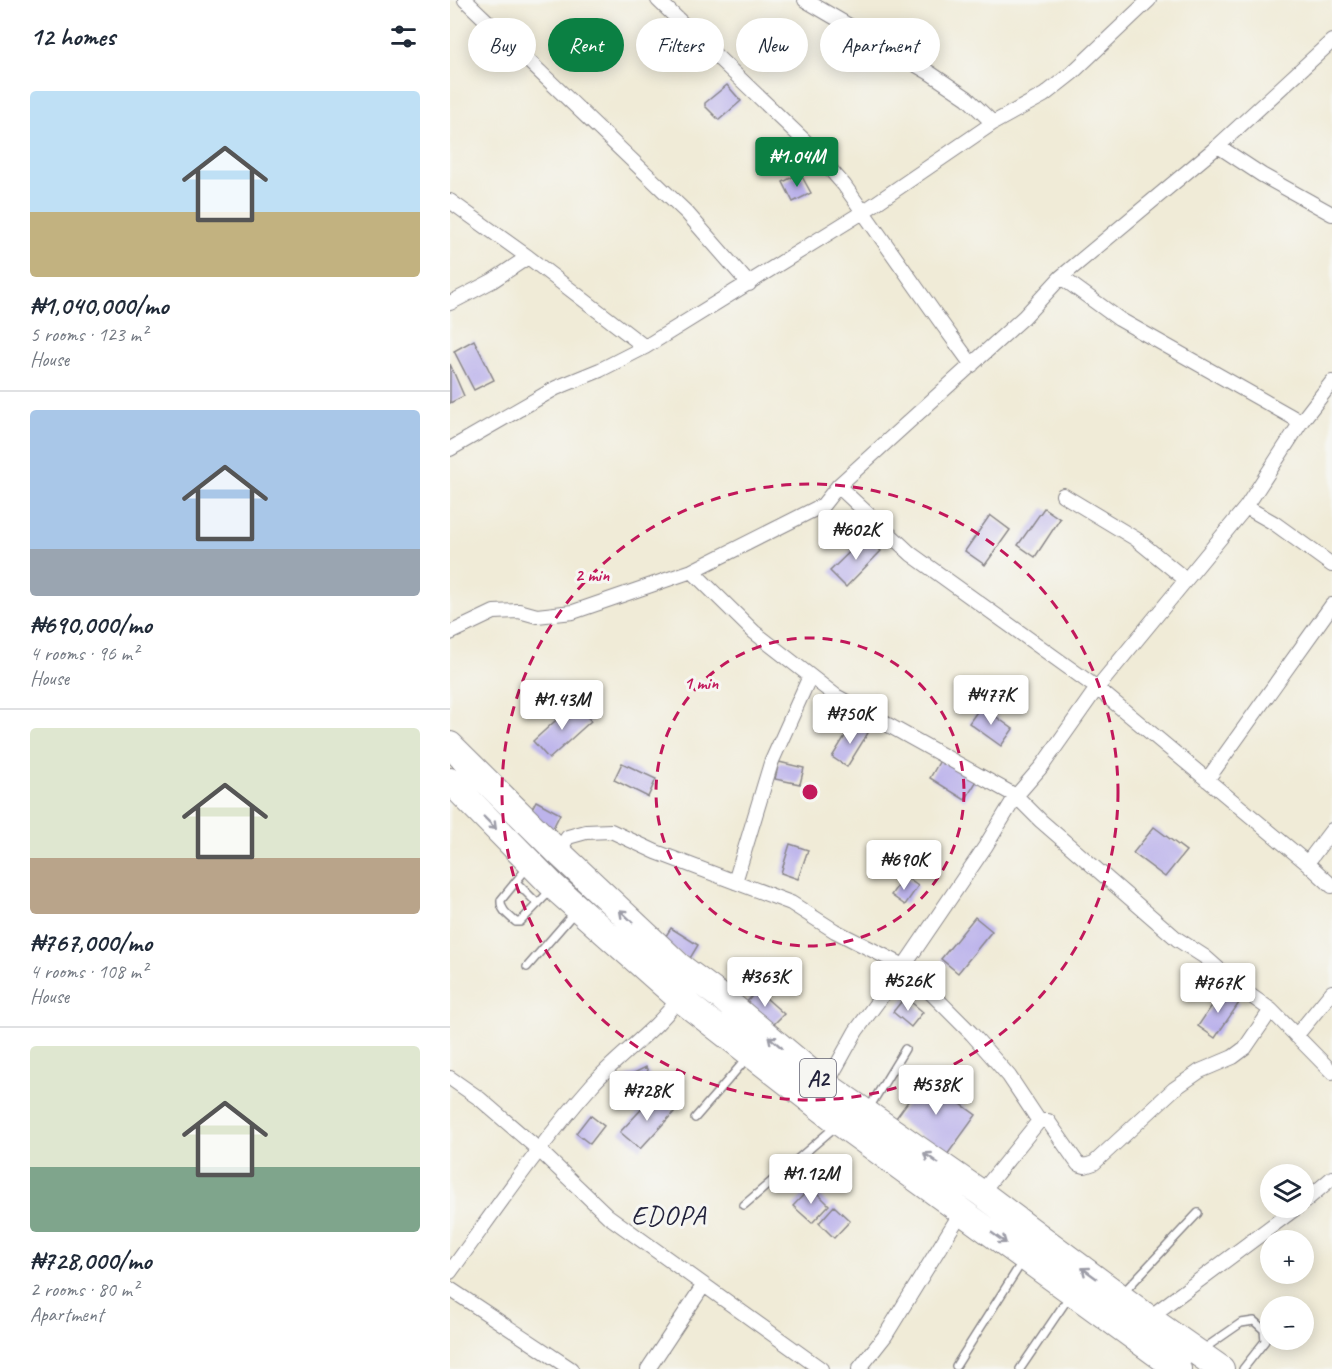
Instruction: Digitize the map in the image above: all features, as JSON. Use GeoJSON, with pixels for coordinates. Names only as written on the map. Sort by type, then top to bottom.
{"type":"FeatureCollection","features":[{"type":"Feature","properties":{"kind":"highway","name":"A2"},"geometry":{"type":"LineString","coordinates":[[450,745],[558,852],[679,966],[721,997],[826,1085],[981,1193],[1151,1320],[1221,1369]]}},
{"type":"Feature","properties":{"kind":"highway","name":"A2"},"geometry":{"type":"LineString","coordinates":[[450,781],[523,872],[546,895],[578,908],[679,998],[840,1123],[1178,1369]]}},
{"type":"Feature","properties":{"kind":"street"},"geometry":{"type":"LineString","coordinates":[[465,0],[687,213],[749,284]]}},
{"type":"Feature","properties":{"kind":"street"},"geometry":{"type":"LineString","coordinates":[[658,0],[808,144],[844,185],[972,364]]}},
{"type":"Feature","properties":{"kind":"street"},"geometry":{"type":"LineString","coordinates":[[805,0],[930,73],[968,98],[993,123]]}},
{"type":"Feature","properties":{"kind":"street"},"geometry":{"type":"LineString","coordinates":[[450,449],[556,388],[600,370],[645,347],[862,212],[993,123],[1044,95],[1072,74],[1149,0]]}},
{"type":"Feature","properties":{"kind":"street"},"geometry":{"type":"LineString","coordinates":[[450,633],[494,612],[519,611],[537,616],[573,612],[692,571],[823,505],[837,486],[1024,317],[1061,277],[1218,146],[1332,41]]}},
{"type":"Feature","properties":{"kind":"street"},"geometry":{"type":"LineString","coordinates":[[1218,146],[1262,175],[1332,214]]}},
{"type":"Feature","properties":{"kind":"street"},"geometry":{"type":"LineString","coordinates":[[450,201],[528,257],[645,347]]}},
{"type":"Feature","properties":{"kind":"street"},"geometry":{"type":"LineString","coordinates":[[450,303],[492,281],[528,257]]}},
{"type":"Feature","properties":{"kind":"street"},"geometry":{"type":"LineString","coordinates":[[1061,277],[1119,319],[1300,422]]}},
{"type":"Feature","properties":{"kind":"street"},"geometry":{"type":"LineString","coordinates":[[826,1085],[856,1031],[904,966],[985,847],[1016,796],[1042,766],[1097,688],[1246,507],[1300,422],[1332,382]]}},
{"type":"Feature","properties":{"kind":"street"},"geometry":{"type":"LineString","coordinates":[[837,486],[911,554],[1097,688],[1332,886]]}},
{"type":"Feature","properties":{"kind":"street"},"geometry":{"type":"LineString","coordinates":[[1063,495],[1136,539],[1185,579]]}},
{"type":"Feature","properties":{"kind":"street"},"geometry":{"type":"LineString","coordinates":[[1246,507],[1274,523],[1332,565]]}},
{"type":"Feature","properties":{"kind":"street"},"geometry":{"type":"LineString","coordinates":[[692,571],[754,632],[836,696],[1016,796],[1041,821],[1177,939],[1205,957],[1240,988],[1271,1010],[1332,1072]]}},
{"type":"Feature","properties":{"kind":"street"},"geometry":{"type":"LineString","coordinates":[[1207,780],[1332,605]]}},
{"type":"Feature","properties":{"kind":"street"},"geometry":{"type":"LineString","coordinates":[[735,882],[771,763],[810,676]]}},
{"type":"Feature","properties":{"kind":"street"},"geometry":{"type":"LineString","coordinates":[[1307,863],[1332,830]]}},
{"type":"Feature","properties":{"kind":"street"},"geometry":{"type":"LineString","coordinates":[[558,852],[568,837],[586,832],[611,831],[656,852],[791,903],[835,931],[904,966],[1009,1076],[1039,1121]]}},
{"type":"Feature","properties":{"kind":"street"},"geometry":{"type":"LineString","coordinates":[[1296,1036],[1332,992]]}},
{"type":"Feature","properties":{"kind":"street"},"geometry":{"type":"LineString","coordinates":[[450,1272],[455,1255],[564,1117],[601,1074],[667,1015],[679,998]]}},
{"type":"Feature","properties":{"kind":"street"},"geometry":{"type":"LineString","coordinates":[[1039,1121],[1048,1121],[1078,1164],[1085,1166],[1094,1163],[1174,1089],[1200,1071],[1245,1048],[1271,1010]]}},
{"type":"Feature","properties":{"kind":"street"},"geometry":{"type":"LineString","coordinates":[[450,1078],[480,1099],[539,1150],[608,1216],[821,1369]]}},
{"type":"Feature","properties":{"kind":"street"},"geometry":{"type":"LineString","coordinates":[[981,1193],[1039,1121]]}},
{"type":"Feature","properties":{"kind":"street"},"geometry":{"type":"LineString","coordinates":[[1314,1194],[1332,1179]]}},
{"type":"Feature","properties":{"kind":"street"},"geometry":{"type":"LineString","coordinates":[[859,1369],[885,1336],[962,1211]]}},
{"type":"Feature","properties":{"kind":"street"},"geometry":{"type":"LineString","coordinates":[[1151,1320],[1158,1311],[1283,1218]]}},
{"type":"Feature","properties":{"kind":"street"},"geometry":{"type":"LineString","coordinates":[[648,1369],[704,1286]]}},
{"type":"Feature","properties":{"kind":"street"},"geometry":{"type":"LineString","coordinates":[[450,1289],[571,1369]]}},
{"type":"Feature","properties":{"kind":"lane"},"geometry":{"type":"LineString","coordinates":[[523,872],[501,900],[504,911],[516,922],[520,922],[546,895]]}},
{"type":"Feature","properties":{"kind":"lane"},"geometry":{"type":"LineString","coordinates":[[527,967],[578,908]]}},
{"type":"Feature","properties":{"kind":"lane"},"geometry":{"type":"LineString","coordinates":[[866,1113],[905,1049]]}},
{"type":"Feature","properties":{"kind":"lane"},"geometry":{"type":"LineString","coordinates":[[695,1118],[751,1053]]}},
{"type":"Feature","properties":{"kind":"lane"},"geometry":{"type":"LineString","coordinates":[[744,1205],[840,1123]]}},
{"type":"Feature","properties":{"kind":"lane"},"geometry":{"type":"LineString","coordinates":[[1121,1296],[1198,1212]]}},
{"type":"Feature","properties":{"kind":"lane"},"geometry":{"type":"LineString","coordinates":[[956,1366],[1025,1257]]}},
{"type":"Feature","properties":{"kind":"lane"},"geometry":{"type":"LineString","coordinates":[[1020,1369],[1072,1292]]}},
{"type":"Feature","properties":{"kind":"lane"},"geometry":{"type":"LineString","coordinates":[[1198,1353],[1241,1323],[1254,1321],[1264,1330],[1265,1341],[1243,1369]]}},
{"type":"Feature","properties":{"kind":"building"},"geometry":{"type":"Polygon","coordinates":[[[727,85],[741,101],[719,120],[705,106],[705,103],[727,85]]]}},
{"type":"Feature","properties":{"kind":"building"},"geometry":{"type":"Polygon","coordinates":[[[800,173],[811,193],[793,202],[783,182],[800,173]]]}},
{"type":"Feature","properties":{"kind":"building"},"geometry":{"type":"Polygon","coordinates":[[[474,340],[494,380],[474,390],[454,351],[474,340]]]}},
{"type":"Feature","properties":{"kind":"building"},"geometry":{"type":"Polygon","coordinates":[[[450,364],[464,396],[450,403],[450,364]]]}},
{"type":"Feature","properties":{"kind":"building"},"geometry":{"type":"Polygon","coordinates":[[[1044,508],[1060,519],[1035,557],[1018,545],[1044,508]]]}},
{"type":"Feature","properties":{"kind":"building"},"geometry":{"type":"Polygon","coordinates":[[[990,515],[1010,530],[985,565],[965,551],[990,515]]]}},
{"type":"Feature","properties":{"kind":"building"},"geometry":{"type":"Polygon","coordinates":[[[866,536],[881,551],[846,587],[830,571],[866,536]]]}},
{"type":"Feature","properties":{"kind":"building"},"geometry":{"type":"Polygon","coordinates":[[[575,703],[591,721],[549,759],[533,741],[575,703]]]}},
{"type":"Feature","properties":{"kind":"building"},"geometry":{"type":"Polygon","coordinates":[[[981,706],[1013,729],[1001,746],[969,723],[981,706]]]}},
{"type":"Feature","properties":{"kind":"building"},"geometry":{"type":"Polygon","coordinates":[[[853,723],[868,733],[847,767],[832,757],[853,723]]]}},
{"type":"Feature","properties":{"kind":"building"},"geometry":{"type":"Polygon","coordinates":[[[942,757],[978,779],[965,800],[930,778],[942,757]]]}},
{"type":"Feature","properties":{"kind":"building"},"geometry":{"type":"Polygon","coordinates":[[[779,762],[804,768],[800,784],[775,779],[779,762]]]}},
{"type":"Feature","properties":{"kind":"building"},"geometry":{"type":"Polygon","coordinates":[[[622,763],[656,779],[648,797],[614,780],[622,763]]]}},
{"type":"Feature","properties":{"kind":"building"},"geometry":{"type":"Polygon","coordinates":[[[536,801],[560,814],[550,834],[526,820],[536,801]]]}},
{"type":"Feature","properties":{"kind":"building"},"geometry":{"type":"Polygon","coordinates":[[[1154,827],[1186,851],[1165,877],[1133,853],[1154,827]]]}},
{"type":"Feature","properties":{"kind":"building"},"geometry":{"type":"Polygon","coordinates":[[[790,844],[808,850],[798,879],[781,873],[790,844]]]}},
{"type":"Feature","properties":{"kind":"building"},"geometry":{"type":"Polygon","coordinates":[[[904,876],[918,886],[905,905],[891,895],[904,876]]]}},
{"type":"Feature","properties":{"kind":"building"},"geometry":{"type":"Polygon","coordinates":[[[975,917],[992,931],[958,973],[941,959],[975,917]]]}},
{"type":"Feature","properties":{"kind":"building"},"geometry":{"type":"Polygon","coordinates":[[[671,928],[698,945],[689,960],[662,942],[671,928]]]}},
{"type":"Feature","properties":{"kind":"building"},"geometry":{"type":"Polygon","coordinates":[[[757,990],[784,1014],[773,1025],[747,1002],[757,990]]]}},
{"type":"Feature","properties":{"kind":"building"},"geometry":{"type":"Polygon","coordinates":[[[1222,991],[1239,1003],[1215,1038],[1198,1026],[1222,991]]]}},
{"type":"Feature","properties":{"kind":"building"},"geometry":{"type":"Polygon","coordinates":[[[905,997],[923,1012],[911,1027],[893,1012],[905,997]]]}},
{"type":"Feature","properties":{"kind":"building"},"geometry":{"type":"Polygon","coordinates":[[[646,1067],[654,1085],[630,1097],[622,1079],[646,1067]]]}},
{"type":"Feature","properties":{"kind":"building"},"geometry":{"type":"Polygon","coordinates":[[[925,1078],[976,1115],[947,1155],[896,1118],[925,1078]]]}},
{"type":"Feature","properties":{"kind":"building"},"geometry":{"type":"Polygon","coordinates":[[[654,1096],[674,1112],[640,1149],[620,1132],[654,1096]]]}},
{"type":"Feature","properties":{"kind":"building"},"geometry":{"type":"Polygon","coordinates":[[[590,1115],[604,1126],[590,1144],[576,1133],[590,1115]]]}},
{"type":"Feature","properties":{"kind":"building"},"geometry":{"type":"Polygon","coordinates":[[[811,1187],[829,1205],[812,1223],[793,1206],[811,1187]]]}},
{"type":"Feature","properties":{"kind":"building"},"geometry":{"type":"Polygon","coordinates":[[[834,1206],[850,1221],[834,1238],[819,1223],[834,1206]]]}},
{"type":"Feature","properties":{"kind":"district","name":"EDOPA"},"geometry":{"type":"Point","coordinates":[669,1215]}}]}
